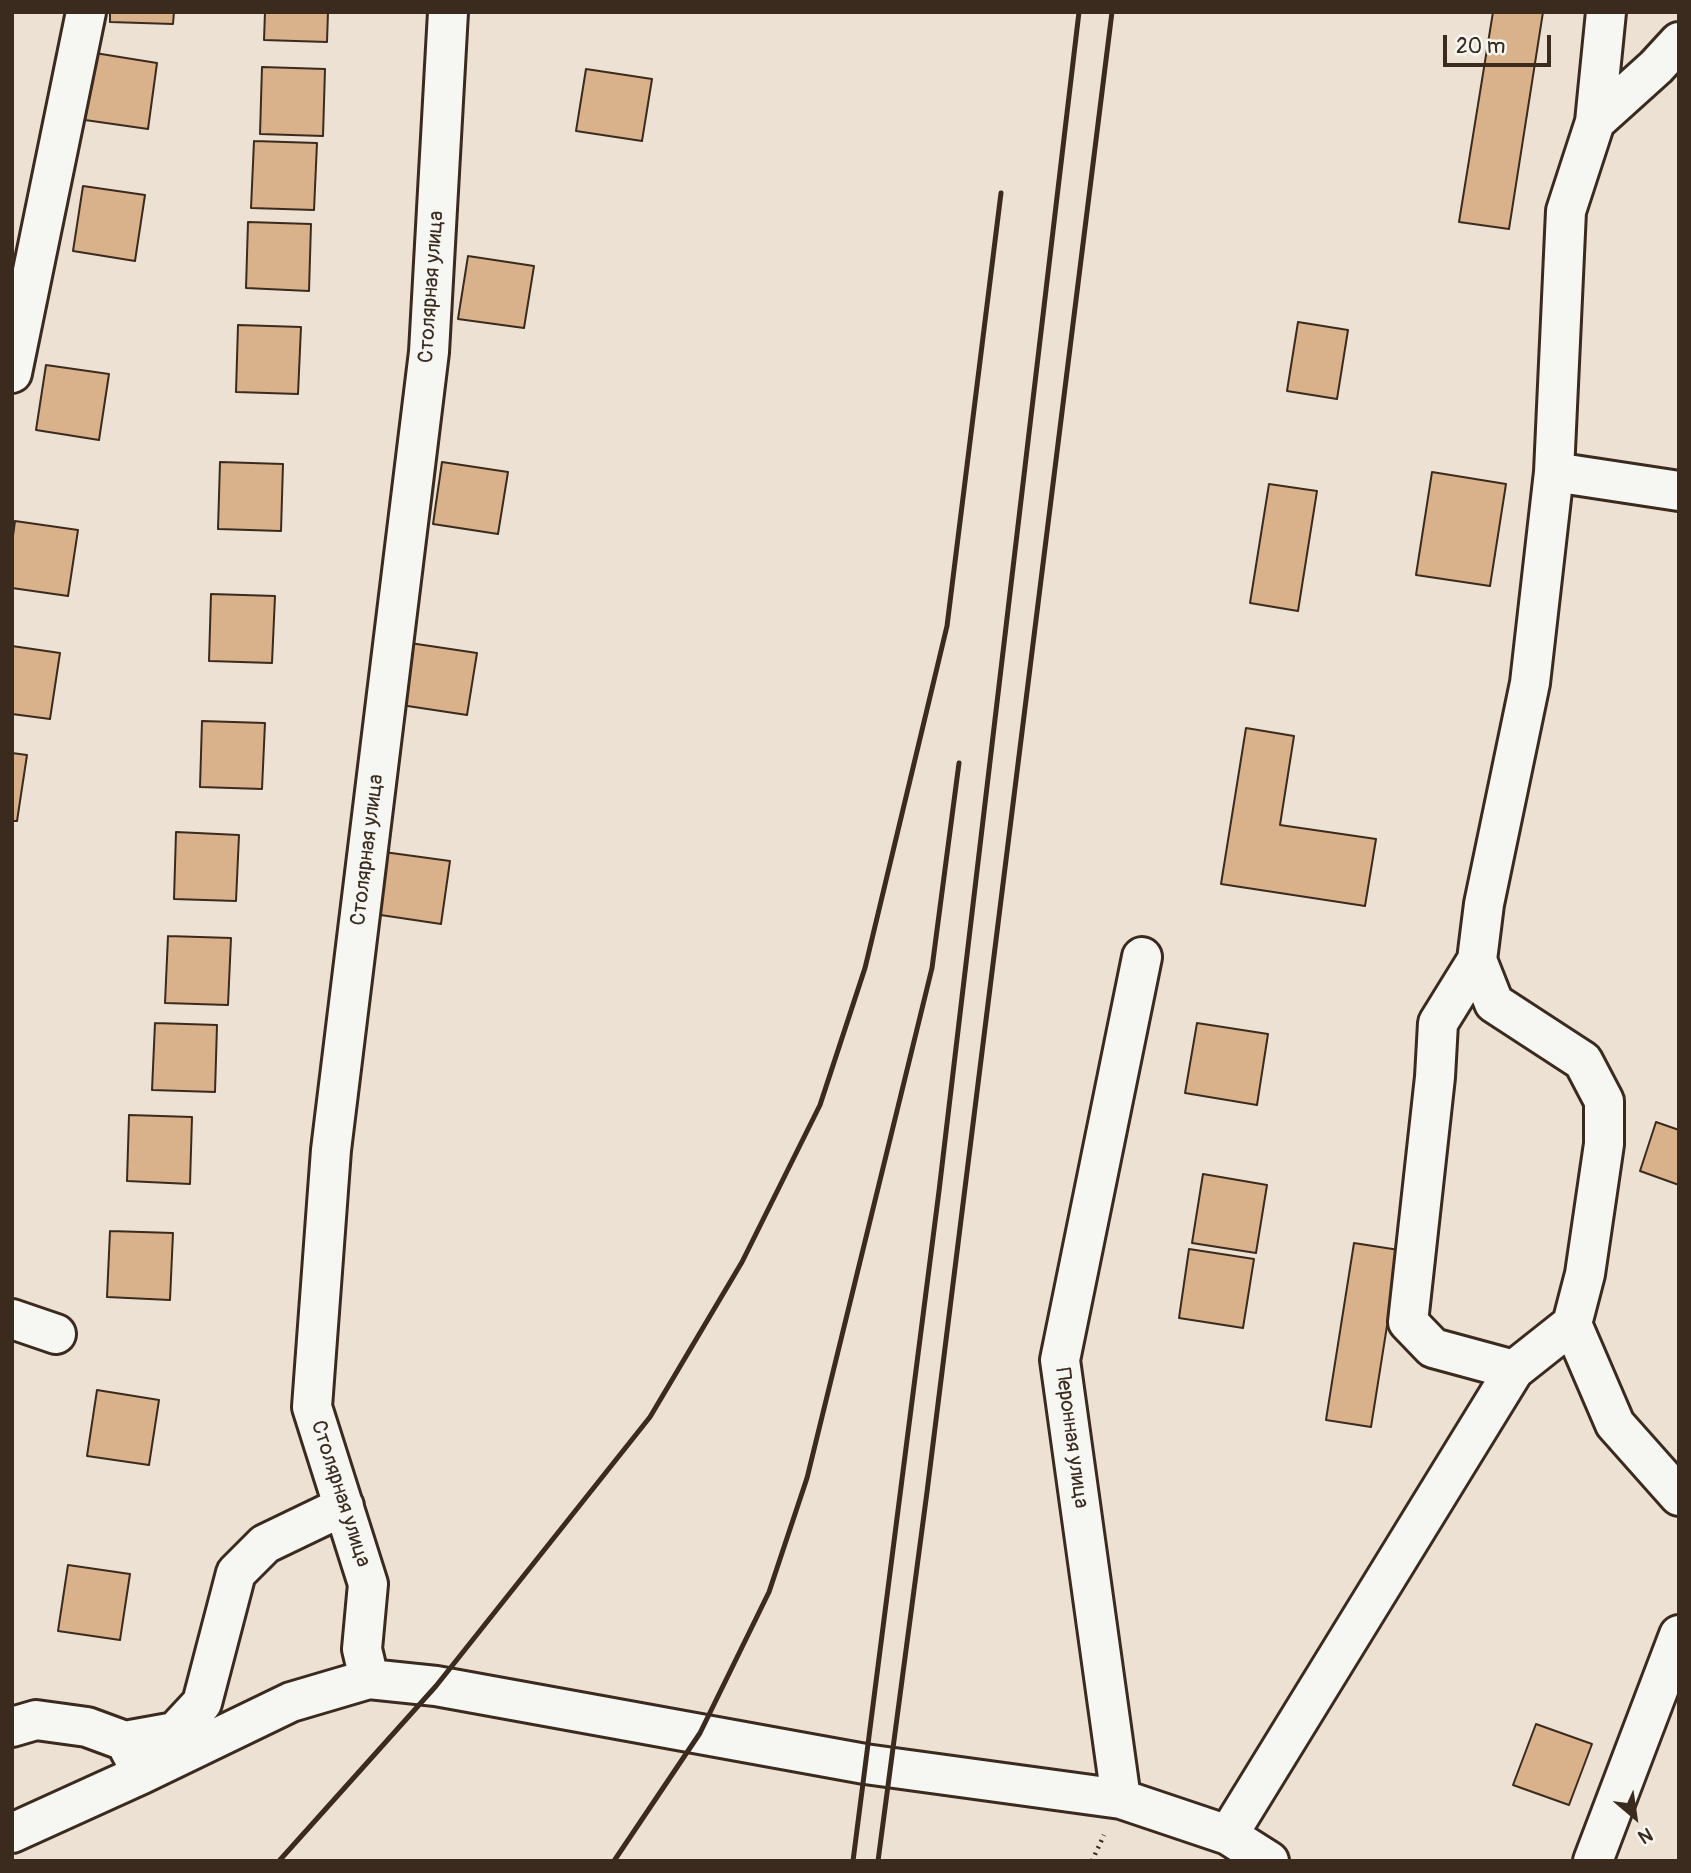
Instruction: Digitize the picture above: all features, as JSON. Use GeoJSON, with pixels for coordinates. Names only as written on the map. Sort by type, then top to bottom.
{"type":"FeatureCollection","features":[{"type":"Feature","properties":{"kind":"street"},"geometry":{"type":"LineString","coordinates":[[12,373],[86,12]]}},
{"type":"Feature","properties":{"kind":"street","name":"Столярная улица"},"geometry":{"type":"LineString","coordinates":[[369,1679],[362,1649],[369,1584],[312,1407],[331,1150],[429,352],[448,12]]}},
{"type":"Feature","properties":{"kind":"street"},"geometry":{"type":"LineString","coordinates":[[1514,1370],[1433,1348],[1408,1322],[1435,1077],[1438,1023],[1477,960],[1484,904],[1530,683],[1554,472],[1566,211],[1595,122],[1606,12]]}},
{"type":"Feature","properties":{"kind":"street"},"geometry":{"type":"LineString","coordinates":[[1595,122],[1656,67],[1679,42]]}},
{"type":"Feature","properties":{"kind":"street"},"geometry":{"type":"LineString","coordinates":[[1554,472],[1679,491]]}},
{"type":"Feature","properties":{"kind":"street","name":"Перонная улица"},"geometry":{"type":"LineString","coordinates":[[1121,1799],[1060,1360],[1142,957]]}},
{"type":"Feature","properties":{"kind":"street"},"geometry":{"type":"LineString","coordinates":[[1228,1835],[1514,1370],[1572,1324],[1585,1274],[1604,1144],[1604,1101],[1583,1061],[1494,1003],[1477,960]]}},
{"type":"Feature","properties":{"kind":"street"},"geometry":{"type":"LineString","coordinates":[[12,1319],[56,1334]]}},
{"type":"Feature","properties":{"kind":"street"},"geometry":{"type":"LineString","coordinates":[[1572,1324],[1615,1424],[1679,1496]]}},
{"type":"Feature","properties":{"kind":"street"},"geometry":{"type":"LineString","coordinates":[[12,1833],[175,1732],[202,1703],[236,1573],[265,1544],[344,1506]]}},
{"type":"Feature","properties":{"kind":"street"},"geometry":{"type":"LineString","coordinates":[[1593,1861],[1679,1635]]}},
{"type":"Feature","properties":{"kind":"street"},"geometry":{"type":"LineString","coordinates":[[133,1757],[291,1702],[369,1679],[436,1686],[865,1764],[1121,1799],[1228,1835],[1269,1861]]}},
{"type":"Feature","properties":{"kind":"street"},"geometry":{"type":"LineString","coordinates":[[12,1727],[36,1720],[87,1727],[133,1757]]}},
{"type":"Feature","properties":{"kind":"building"},"geometry":{"type":"Polygon","coordinates":[[[110,12],[174,12],[173,24],[110,22],[110,12]]]}},
{"type":"Feature","properties":{"kind":"building"},"geometry":{"type":"Polygon","coordinates":[[[265,12],[328,12],[327,42],[264,40],[265,12]]]}},
{"type":"Feature","properties":{"kind":"building"},"geometry":{"type":"Polygon","coordinates":[[[1493,12],[1543,12],[1509,229],[1459,222],[1493,12]]]}},
{"type":"Feature","properties":{"kind":"building"},"geometry":{"type":"Polygon","coordinates":[[[95,53],[157,63],[148,129],[85,120],[95,53]]]}},
{"type":"Feature","properties":{"kind":"building"},"geometry":{"type":"Polygon","coordinates":[[[262,67],[325,69],[323,136],[260,134],[262,67]]]}},
{"type":"Feature","properties":{"kind":"building"},"geometry":{"type":"Polygon","coordinates":[[[586,69],[652,79],[642,141],[576,131],[586,69]]]}},
{"type":"Feature","properties":{"kind":"building"},"geometry":{"type":"Polygon","coordinates":[[[254,141],[317,143],[314,210],[251,208],[254,141]]]}},
{"type":"Feature","properties":{"kind":"building"},"geometry":{"type":"Polygon","coordinates":[[[83,186],[145,195],[135,261],[73,251],[83,186]]]}},
{"type":"Feature","properties":{"kind":"building"},"geometry":{"type":"Polygon","coordinates":[[[248,222],[311,224],[309,291],[246,288],[248,222]]]}},
{"type":"Feature","properties":{"kind":"building"},"geometry":{"type":"Polygon","coordinates":[[[468,256],[534,266],[524,328],[458,319],[468,256]]]}},
{"type":"Feature","properties":{"kind":"building"},"geometry":{"type":"Polygon","coordinates":[[[1298,322],[1348,330],[1337,399],[1287,391],[1298,322]]]}},
{"type":"Feature","properties":{"kind":"building"},"geometry":{"type":"Polygon","coordinates":[[[238,325],[301,327],[298,394],[236,392],[238,325]]]}},
{"type":"Feature","properties":{"kind":"building"},"geometry":{"type":"Polygon","coordinates":[[[46,365],[109,374],[99,440],[36,430],[46,365]]]}},
{"type":"Feature","properties":{"kind":"building"},"geometry":{"type":"Polygon","coordinates":[[[220,462],[283,464],[281,531],[218,529],[220,462]]]}},
{"type":"Feature","properties":{"kind":"building"},"geometry":{"type":"Polygon","coordinates":[[[442,462],[508,472],[498,534],[433,524],[442,462]]]}},
{"type":"Feature","properties":{"kind":"building"},"geometry":{"type":"Polygon","coordinates":[[[1432,472],[1506,484],[1490,586],[1416,575],[1432,472]]]}},
{"type":"Feature","properties":{"kind":"building"},"geometry":{"type":"Polygon","coordinates":[[[1269,484],[1317,491],[1298,611],[1250,603],[1269,484]]]}},
{"type":"Feature","properties":{"kind":"building"},"geometry":{"type":"Polygon","coordinates":[[[15,521],[78,530],[68,596],[12,588],[15,521]]]}},
{"type":"Feature","properties":{"kind":"building"},"geometry":{"type":"Polygon","coordinates":[[[211,594],[275,596],[272,663],[209,661],[211,594]]]}},
{"type":"Feature","properties":{"kind":"building"},"geometry":{"type":"Polygon","coordinates":[[[410,643],[477,653],[467,715],[401,705],[410,643]]]}},
{"type":"Feature","properties":{"kind":"building"},"geometry":{"type":"Polygon","coordinates":[[[12,646],[60,653],[50,719],[12,714],[12,646]]]}},
{"type":"Feature","properties":{"kind":"building"},"geometry":{"type":"Polygon","coordinates":[[[202,721],[265,723],[262,789],[200,787],[202,721]]]}},
{"type":"Feature","properties":{"kind":"building"},"geometry":{"type":"Polygon","coordinates":[[[1246,728],[1294,736],[1280,825],[1376,839],[1365,906],[1221,884],[1246,728]]]}},
{"type":"Feature","properties":{"kind":"building"},"geometry":{"type":"Polygon","coordinates":[[[12,753],[27,755],[17,821],[12,821],[12,753]]]}},
{"type":"Feature","properties":{"kind":"building"},"geometry":{"type":"Polygon","coordinates":[[[176,832],[239,835],[236,901],[174,899],[176,832]]]}},
{"type":"Feature","properties":{"kind":"building"},"geometry":{"type":"Polygon","coordinates":[[[384,852],[450,861],[441,924],[374,914],[384,852]]]}},
{"type":"Feature","properties":{"kind":"building"},"geometry":{"type":"Polygon","coordinates":[[[168,936],[231,938],[228,1005],[165,1003],[168,936]]]}},
{"type":"Feature","properties":{"kind":"building"},"geometry":{"type":"Polygon","coordinates":[[[155,1023],[217,1025],[215,1092],[152,1090],[155,1023]]]}},
{"type":"Feature","properties":{"kind":"building"},"geometry":{"type":"Polygon","coordinates":[[[1197,1023],[1268,1034],[1257,1105],[1185,1093],[1197,1023]]]}},
{"type":"Feature","properties":{"kind":"building"},"geometry":{"type":"Polygon","coordinates":[[[129,1115],[192,1117],[190,1184],[127,1181],[129,1115]]]}},
{"type":"Feature","properties":{"kind":"building"},"geometry":{"type":"Polygon","coordinates":[[[1656,1122],[1679,1130],[1679,1185],[1640,1171],[1656,1122]]]}},
{"type":"Feature","properties":{"kind":"building"},"geometry":{"type":"Polygon","coordinates":[[[1203,1174],[1267,1185],[1256,1253],[1192,1243],[1203,1174]]]}},
{"type":"Feature","properties":{"kind":"building"},"geometry":{"type":"Polygon","coordinates":[[[110,1231],[173,1233],[170,1300],[107,1297],[110,1231]]]}},
{"type":"Feature","properties":{"kind":"building"},"geometry":{"type":"Polygon","coordinates":[[[1354,1243],[1399,1250],[1371,1427],[1326,1420],[1354,1243]]]}},
{"type":"Feature","properties":{"kind":"building"},"geometry":{"type":"Polygon","coordinates":[[[1189,1249],[1254,1259],[1243,1328],[1179,1318],[1189,1249]]]}},
{"type":"Feature","properties":{"kind":"building"},"geometry":{"type":"Polygon","coordinates":[[[97,1390],[159,1400],[149,1465],[87,1456],[97,1390]]]}},
{"type":"Feature","properties":{"kind":"building"},"geometry":{"type":"Polygon","coordinates":[[[68,1565],[130,1574],[120,1640],[58,1631],[68,1565]]]}},
{"type":"Feature","properties":{"kind":"building"},"geometry":{"type":"Polygon","coordinates":[[[1536,1724],[1592,1744],[1569,1805],[1513,1785],[1536,1724]]]}},
{"type":"Feature","properties":{"kind":"railway"},"geometry":{"type":"LineString","coordinates":[[853,1861],[939,1191],[1079,12]]}},
{"type":"Feature","properties":{"kind":"railway"},"geometry":{"type":"LineString","coordinates":[[878,1861],[927,1492],[1112,12]]}},
{"type":"Feature","properties":{"kind":"railway"},"geometry":{"type":"LineString","coordinates":[[279,1861],[436,1686],[650,1417],[742,1262],[820,1105],[865,968],[947,626],[1001,193]]}},
{"type":"Feature","properties":{"kind":"railway"},"geometry":{"type":"LineString","coordinates":[[614,1861],[700,1733],[769,1592],[807,1478],[932,968],[959,763]]}}]}
